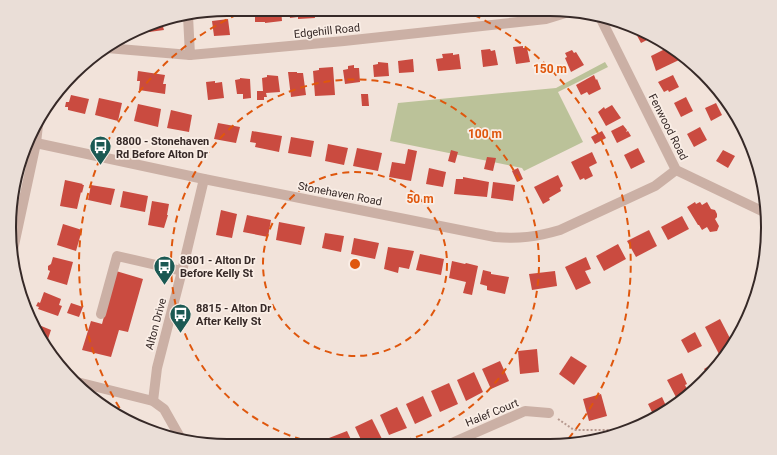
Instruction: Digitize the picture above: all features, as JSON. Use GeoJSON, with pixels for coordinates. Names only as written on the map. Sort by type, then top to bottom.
{"type":"FeatureCollection","features":[{"type":"Feature","properties":{"kind":"street","name":"Edgehill Road"},"geometry":{"type":"LineString","coordinates":[[115,49],[190,55],[344,41],[539,19],[553,16]]}},
{"type":"Feature","properties":{"kind":"street"},"geometry":{"type":"LineString","coordinates":[[188,20],[190,55]]}},
{"type":"Feature","properties":{"kind":"street","name":"Fenwood Road"},"geometry":{"type":"LineString","coordinates":[[603,23],[676,170],[759,210]]}},
{"type":"Feature","properties":{"kind":"street"},"geometry":{"type":"LineString","coordinates":[[16,236],[37,137]]}},
{"type":"Feature","properties":{"kind":"street","name":"Stonehaven Road"},"geometry":{"type":"LineString","coordinates":[[36,143],[204,179],[495,237],[518,238],[544,235],[560,230],[655,186],[676,170]]}},
{"type":"Feature","properties":{"kind":"street","name":"Alton Drive"},"geometry":{"type":"LineString","coordinates":[[153,401],[157,368],[204,179]]}},
{"type":"Feature","properties":{"kind":"street"},"geometry":{"type":"LineString","coordinates":[[101,314],[117,256],[182,271]]}},
{"type":"Feature","properties":{"kind":"street"},"geometry":{"type":"LineString","coordinates":[[85,384],[153,401],[164,408],[178,433]]}},
{"type":"Feature","properties":{"kind":"street","name":"Halef Court"},"geometry":{"type":"LineString","coordinates":[[460,439],[525,411],[550,413]]}},
{"type":"Feature","properties":{"kind":"path"},"geometry":{"type":"LineString","coordinates":[[550,413],[574,430],[610,430]]}},
{"type":"Feature","properties":{"kind":"green space"},"geometry":{"type":"Polygon","coordinates":[[[605,62],[608,67],[558,92],[583,142],[524,171],[522,168],[390,141],[398,103],[556,88],[605,62]]]}},
{"type":"Feature","properties":{"kind":"building"},"geometry":{"type":"Polygon","coordinates":[[[255,16],[282,16],[282,21],[265,23],[255,22],[255,16]]]}},
{"type":"Feature","properties":{"kind":"building"},"geometry":{"type":"Polygon","coordinates":[[[290,16],[315,16],[315,18],[298,19],[298,17],[290,18],[290,16]]]}},
{"type":"Feature","properties":{"kind":"building"},"geometry":{"type":"Polygon","coordinates":[[[228,19],[230,35],[214,36],[212,21],[228,19]]]}},
{"type":"Feature","properties":{"kind":"building"},"geometry":{"type":"Polygon","coordinates":[[[163,26],[164,30],[149,32],[163,26]]]}},
{"type":"Feature","properties":{"kind":"building"},"geometry":{"type":"Polygon","coordinates":[[[637,35],[647,40],[641,43],[637,35]]]}},
{"type":"Feature","properties":{"kind":"building"},"geometry":{"type":"Polygon","coordinates":[[[523,46],[523,48],[527,48],[530,62],[516,64],[513,47],[523,46]]]}},
{"type":"Feature","properties":{"kind":"building"},"geometry":{"type":"Polygon","coordinates":[[[490,49],[491,51],[495,50],[498,65],[483,67],[481,50],[490,49]]]}},
{"type":"Feature","properties":{"kind":"building"},"geometry":{"type":"Polygon","coordinates":[[[572,50],[574,53],[576,52],[584,65],[571,72],[565,58],[567,57],[565,53],[572,50]]]}},
{"type":"Feature","properties":{"kind":"building"},"geometry":{"type":"Polygon","coordinates":[[[664,50],[678,60],[656,71],[651,56],[664,50]]]}},
{"type":"Feature","properties":{"kind":"building"},"geometry":{"type":"Polygon","coordinates":[[[453,53],[453,55],[459,54],[461,69],[438,71],[436,59],[443,58],[442,54],[453,53]]]}},
{"type":"Feature","properties":{"kind":"building"},"geometry":{"type":"Polygon","coordinates":[[[413,59],[414,72],[399,73],[398,61],[413,59]]]}},
{"type":"Feature","properties":{"kind":"building"},"geometry":{"type":"Polygon","coordinates":[[[378,62],[388,63],[389,76],[374,77],[373,65],[378,64],[378,62]]]}},
{"type":"Feature","properties":{"kind":"building"},"geometry":{"type":"Polygon","coordinates":[[[354,65],[354,68],[359,68],[360,82],[345,84],[343,70],[348,69],[348,66],[354,65]]]}},
{"type":"Feature","properties":{"kind":"building"},"geometry":{"type":"Polygon","coordinates":[[[333,67],[335,95],[315,96],[313,71],[319,70],[319,68],[333,67]]]}},
{"type":"Feature","properties":{"kind":"building"},"geometry":{"type":"Polygon","coordinates":[[[138,71],[165,75],[163,84],[166,84],[165,94],[139,90],[140,81],[137,81],[138,71]]]}},
{"type":"Feature","properties":{"kind":"building"},"geometry":{"type":"Polygon","coordinates":[[[288,72],[303,73],[306,95],[291,97],[288,72]]]}},
{"type":"Feature","properties":{"kind":"building"},"geometry":{"type":"Polygon","coordinates":[[[267,75],[278,76],[280,92],[266,93],[267,97],[264,97],[264,100],[257,100],[257,91],[263,91],[262,78],[267,77],[267,75]]]}},
{"type":"Feature","properties":{"kind":"building"},"geometry":{"type":"Polygon","coordinates":[[[594,75],[601,89],[589,95],[587,92],[581,95],[576,85],[594,75]]]}},
{"type":"Feature","properties":{"kind":"building"},"geometry":{"type":"Polygon","coordinates":[[[673,75],[679,87],[669,92],[668,90],[664,92],[658,82],[673,75]]]}},
{"type":"Feature","properties":{"kind":"building"},"geometry":{"type":"Polygon","coordinates":[[[240,78],[250,79],[251,98],[243,99],[243,94],[237,94],[235,80],[240,78]]]}},
{"type":"Feature","properties":{"kind":"building"},"geometry":{"type":"Polygon","coordinates":[[[215,81],[215,83],[222,82],[224,98],[208,100],[206,82],[215,81]]]}},
{"type":"Feature","properties":{"kind":"building"},"geometry":{"type":"Polygon","coordinates":[[[361,94],[368,94],[369,106],[362,106],[361,94]]]}},
{"type":"Feature","properties":{"kind":"building"},"geometry":{"type":"Polygon","coordinates":[[[71,95],[89,99],[85,114],[68,110],[68,107],[65,107],[66,102],[69,102],[71,95]]]}},
{"type":"Feature","properties":{"kind":"building"},"geometry":{"type":"Polygon","coordinates":[[[686,97],[693,111],[681,117],[674,103],[686,97]]]}},
{"type":"Feature","properties":{"kind":"building"},"geometry":{"type":"Polygon","coordinates":[[[99,98],[122,103],[118,121],[95,115],[99,98]]]}},
{"type":"Feature","properties":{"kind":"building"},"geometry":{"type":"Polygon","coordinates":[[[716,103],[722,115],[711,121],[705,108],[716,103]]]}},
{"type":"Feature","properties":{"kind":"building"},"geometry":{"type":"Polygon","coordinates":[[[138,104],[161,109],[158,127],[134,121],[138,104]]]}},
{"type":"Feature","properties":{"kind":"building"},"geometry":{"type":"Polygon","coordinates":[[[612,105],[621,118],[606,126],[598,112],[604,107],[605,109],[612,105]]]}},
{"type":"Feature","properties":{"kind":"building"},"geometry":{"type":"Polygon","coordinates":[[[171,110],[192,115],[189,132],[167,128],[171,110]]]}},
{"type":"Feature","properties":{"kind":"building"},"geometry":{"type":"Polygon","coordinates":[[[218,123],[240,127],[236,143],[214,139],[218,123]]]}},
{"type":"Feature","properties":{"kind":"building"},"geometry":{"type":"Polygon","coordinates":[[[623,125],[627,130],[626,132],[628,131],[631,136],[617,143],[611,131],[623,125]]]}},
{"type":"Feature","properties":{"kind":"building"},"geometry":{"type":"Polygon","coordinates":[[[700,127],[707,140],[694,147],[687,134],[700,127]]]}},
{"type":"Feature","properties":{"kind":"building"},"geometry":{"type":"Polygon","coordinates":[[[252,131],[282,136],[279,152],[255,147],[256,143],[250,142],[252,131]]]}},
{"type":"Feature","properties":{"kind":"building"},"geometry":{"type":"Polygon","coordinates":[[[602,131],[606,138],[595,144],[591,137],[602,131]]]}},
{"type":"Feature","properties":{"kind":"building"},"geometry":{"type":"Polygon","coordinates":[[[291,137],[314,141],[311,157],[288,153],[291,137]]]}},
{"type":"Feature","properties":{"kind":"building"},"geometry":{"type":"Polygon","coordinates":[[[328,144],[348,148],[344,165],[325,161],[328,144]]]}},
{"type":"Feature","properties":{"kind":"building"},"geometry":{"type":"Polygon","coordinates":[[[357,148],[382,153],[378,171],[353,166],[357,148]]]}},
{"type":"Feature","properties":{"kind":"building"},"geometry":{"type":"Polygon","coordinates":[[[638,148],[645,162],[631,169],[624,155],[638,148]]]}},
{"type":"Feature","properties":{"kind":"building"},"geometry":{"type":"Polygon","coordinates":[[[408,149],[417,151],[411,181],[389,177],[392,162],[405,164],[408,149]]]}},
{"type":"Feature","properties":{"kind":"building"},"geometry":{"type":"Polygon","coordinates":[[[451,150],[458,152],[455,163],[448,161],[451,150]]]}},
{"type":"Feature","properties":{"kind":"building"},"geometry":{"type":"Polygon","coordinates":[[[723,150],[735,156],[728,168],[716,161],[723,150]]]}},
{"type":"Feature","properties":{"kind":"building"},"geometry":{"type":"Polygon","coordinates":[[[592,152],[597,163],[589,167],[593,176],[585,180],[584,178],[580,180],[571,162],[592,152]]]}},
{"type":"Feature","properties":{"kind":"building"},"geometry":{"type":"Polygon","coordinates":[[[487,157],[496,158],[493,171],[484,169],[487,157]]]}},
{"type":"Feature","properties":{"kind":"building"},"geometry":{"type":"Polygon","coordinates":[[[429,168],[446,172],[443,187],[426,184],[429,168]]]}},
{"type":"Feature","properties":{"kind":"building"},"geometry":{"type":"Polygon","coordinates":[[[518,168],[523,179],[517,182],[512,171],[518,168]]]}},
{"type":"Feature","properties":{"kind":"building"},"geometry":{"type":"Polygon","coordinates":[[[558,175],[563,186],[560,188],[561,191],[549,198],[550,200],[543,204],[534,187],[558,175]]]}},
{"type":"Feature","properties":{"kind":"building"},"geometry":{"type":"Polygon","coordinates":[[[463,177],[489,182],[487,197],[454,194],[456,179],[463,179],[463,177]]]}},
{"type":"Feature","properties":{"kind":"building"},"geometry":{"type":"Polygon","coordinates":[[[65,180],[84,185],[77,209],[60,206],[65,180]]]}},
{"type":"Feature","properties":{"kind":"building"},"geometry":{"type":"Polygon","coordinates":[[[493,182],[515,185],[513,201],[491,198],[493,182]]]}},
{"type":"Feature","properties":{"kind":"building"},"geometry":{"type":"Polygon","coordinates":[[[91,185],[115,189],[111,205],[88,200],[91,185]]]}},
{"type":"Feature","properties":{"kind":"building"},"geometry":{"type":"Polygon","coordinates":[[[123,191],[148,196],[145,212],[120,207],[123,191]]]}},
{"type":"Feature","properties":{"kind":"building"},"geometry":{"type":"Polygon","coordinates":[[[152,201],[169,204],[168,215],[164,228],[148,225],[152,201]]]}},
{"type":"Feature","properties":{"kind":"building"},"geometry":{"type":"Polygon","coordinates":[[[695,202],[696,204],[700,202],[702,205],[707,202],[711,209],[715,210],[717,217],[715,219],[719,226],[717,231],[710,232],[707,227],[702,230],[698,225],[687,207],[695,202]]]}},
{"type":"Feature","properties":{"kind":"building"},"geometry":{"type":"Polygon","coordinates":[[[221,210],[237,214],[232,238],[216,235],[221,210]]]}},
{"type":"Feature","properties":{"kind":"building"},"geometry":{"type":"Polygon","coordinates":[[[247,215],[271,220],[268,237],[243,232],[247,215]]]}},
{"type":"Feature","properties":{"kind":"building"},"geometry":{"type":"Polygon","coordinates":[[[682,216],[689,229],[668,240],[661,227],[682,216]]]}},
{"type":"Feature","properties":{"kind":"building"},"geometry":{"type":"Polygon","coordinates":[[[279,222],[305,227],[301,245],[276,240],[279,222]]]}},
{"type":"Feature","properties":{"kind":"building"},"geometry":{"type":"Polygon","coordinates":[[[63,224],[82,230],[76,251],[57,245],[63,224]]]}},
{"type":"Feature","properties":{"kind":"building"},"geometry":{"type":"Polygon","coordinates":[[[649,230],[657,246],[636,257],[627,241],[649,230]]]}},
{"type":"Feature","properties":{"kind":"building"},"geometry":{"type":"Polygon","coordinates":[[[325,233],[344,236],[341,252],[322,248],[325,233]]]}},
{"type":"Feature","properties":{"kind":"building"},"geometry":{"type":"Polygon","coordinates":[[[354,238],[379,243],[375,259],[351,254],[354,238]]]}},
{"type":"Feature","properties":{"kind":"building"},"geometry":{"type":"Polygon","coordinates":[[[618,244],[626,259],[604,271],[596,256],[618,244]]]}},
{"type":"Feature","properties":{"kind":"building"},"geometry":{"type":"Polygon","coordinates":[[[388,247],[414,251],[409,269],[399,267],[398,273],[384,269],[388,247]]]}},
{"type":"Feature","properties":{"kind":"building"},"geometry":{"type":"Polygon","coordinates":[[[420,254],[444,259],[441,275],[416,270],[420,254]]]}},
{"type":"Feature","properties":{"kind":"building"},"geometry":{"type":"Polygon","coordinates":[[[53,257],[73,262],[67,285],[47,279],[50,271],[48,270],[48,266],[51,264],[53,257]]]}},
{"type":"Feature","properties":{"kind":"building"},"geometry":{"type":"Polygon","coordinates":[[[586,257],[591,269],[585,271],[591,283],[576,290],[565,267],[586,257]]]}},
{"type":"Feature","properties":{"kind":"building"},"geometry":{"type":"Polygon","coordinates":[[[452,261],[478,266],[472,295],[463,293],[466,282],[449,278],[452,261]]]}},
{"type":"Feature","properties":{"kind":"building"},"geometry":{"type":"Polygon","coordinates":[[[483,270],[491,272],[491,274],[509,277],[505,294],[487,290],[487,286],[480,284],[483,270]]]}},
{"type":"Feature","properties":{"kind":"building"},"geometry":{"type":"Polygon","coordinates":[[[116,271],[143,279],[128,332],[119,330],[111,357],[82,350],[91,321],[102,324],[116,271]]]}},
{"type":"Feature","properties":{"kind":"building"},"geometry":{"type":"Polygon","coordinates":[[[555,271],[557,286],[532,290],[529,274],[555,271]]]}},
{"type":"Feature","properties":{"kind":"building"},"geometry":{"type":"Polygon","coordinates":[[[44,292],[61,299],[59,305],[62,306],[58,316],[38,309],[39,307],[36,306],[38,302],[40,303],[44,292]]]}},
{"type":"Feature","properties":{"kind":"building"},"geometry":{"type":"Polygon","coordinates":[[[71,303],[83,307],[79,317],[67,313],[71,303]]]}},
{"type":"Feature","properties":{"kind":"building"},"geometry":{"type":"Polygon","coordinates":[[[720,319],[730,338],[719,354],[705,327],[720,319]]]}},
{"type":"Feature","properties":{"kind":"building"},"geometry":{"type":"Polygon","coordinates":[[[40,326],[51,330],[48,339],[40,326]]]}},
{"type":"Feature","properties":{"kind":"building"},"geometry":{"type":"Polygon","coordinates":[[[695,332],[702,346],[688,353],[681,340],[695,332]]]}},
{"type":"Feature","properties":{"kind":"building"},"geometry":{"type":"Polygon","coordinates":[[[537,349],[539,372],[520,374],[518,351],[537,349]]]}},
{"type":"Feature","properties":{"kind":"building"},"geometry":{"type":"Polygon","coordinates":[[[571,356],[587,366],[574,385],[559,374],[571,356]]]}},
{"type":"Feature","properties":{"kind":"building"},"geometry":{"type":"Polygon","coordinates":[[[500,361],[509,381],[491,389],[482,369],[500,361]]]}},
{"type":"Feature","properties":{"kind":"building"},"geometry":{"type":"Polygon","coordinates":[[[474,372],[483,392],[466,401],[457,380],[474,372]]]}},
{"type":"Feature","properties":{"kind":"building"},"geometry":{"type":"Polygon","coordinates":[[[682,373],[687,384],[685,385],[687,389],[676,397],[667,380],[682,373]]]}},
{"type":"Feature","properties":{"kind":"building"},"geometry":{"type":"Polygon","coordinates":[[[449,383],[458,404],[440,412],[431,391],[449,383]]]}},
{"type":"Feature","properties":{"kind":"building"},"geometry":{"type":"Polygon","coordinates":[[[601,394],[607,416],[589,421],[583,399],[601,394]]]}},
{"type":"Feature","properties":{"kind":"building"},"geometry":{"type":"Polygon","coordinates":[[[423,396],[432,416],[415,424],[406,404],[423,396]]]}},
{"type":"Feature","properties":{"kind":"building"},"geometry":{"type":"Polygon","coordinates":[[[662,397],[665,404],[652,412],[648,404],[662,397]]]}},
{"type":"Feature","properties":{"kind":"building"},"geometry":{"type":"Polygon","coordinates":[[[397,407],[407,428],[389,435],[380,415],[397,407]]]}},
{"type":"Feature","properties":{"kind":"building"},"geometry":{"type":"Polygon","coordinates":[[[372,419],[382,439],[361,439],[355,427],[372,419]]]}},
{"type":"Feature","properties":{"kind":"building"},"geometry":{"type":"Polygon","coordinates":[[[347,431],[351,439],[330,439],[347,431]]]}},
{"type":"Feature","properties":{"kind":"place","name":"8800 - Stonehaven Rd Before Alton Dr"},"geometry":{"type":"Point","coordinates":[100,166]}},
{"type":"Feature","properties":{"kind":"place","name":"8801 - Alton Dr Before Kelly St"},"geometry":{"type":"Point","coordinates":[164,286]}},
{"type":"Feature","properties":{"kind":"place","name":"8815 - Alton Dr After Kelly St"},"geometry":{"type":"Point","coordinates":[181,334]}}]}
